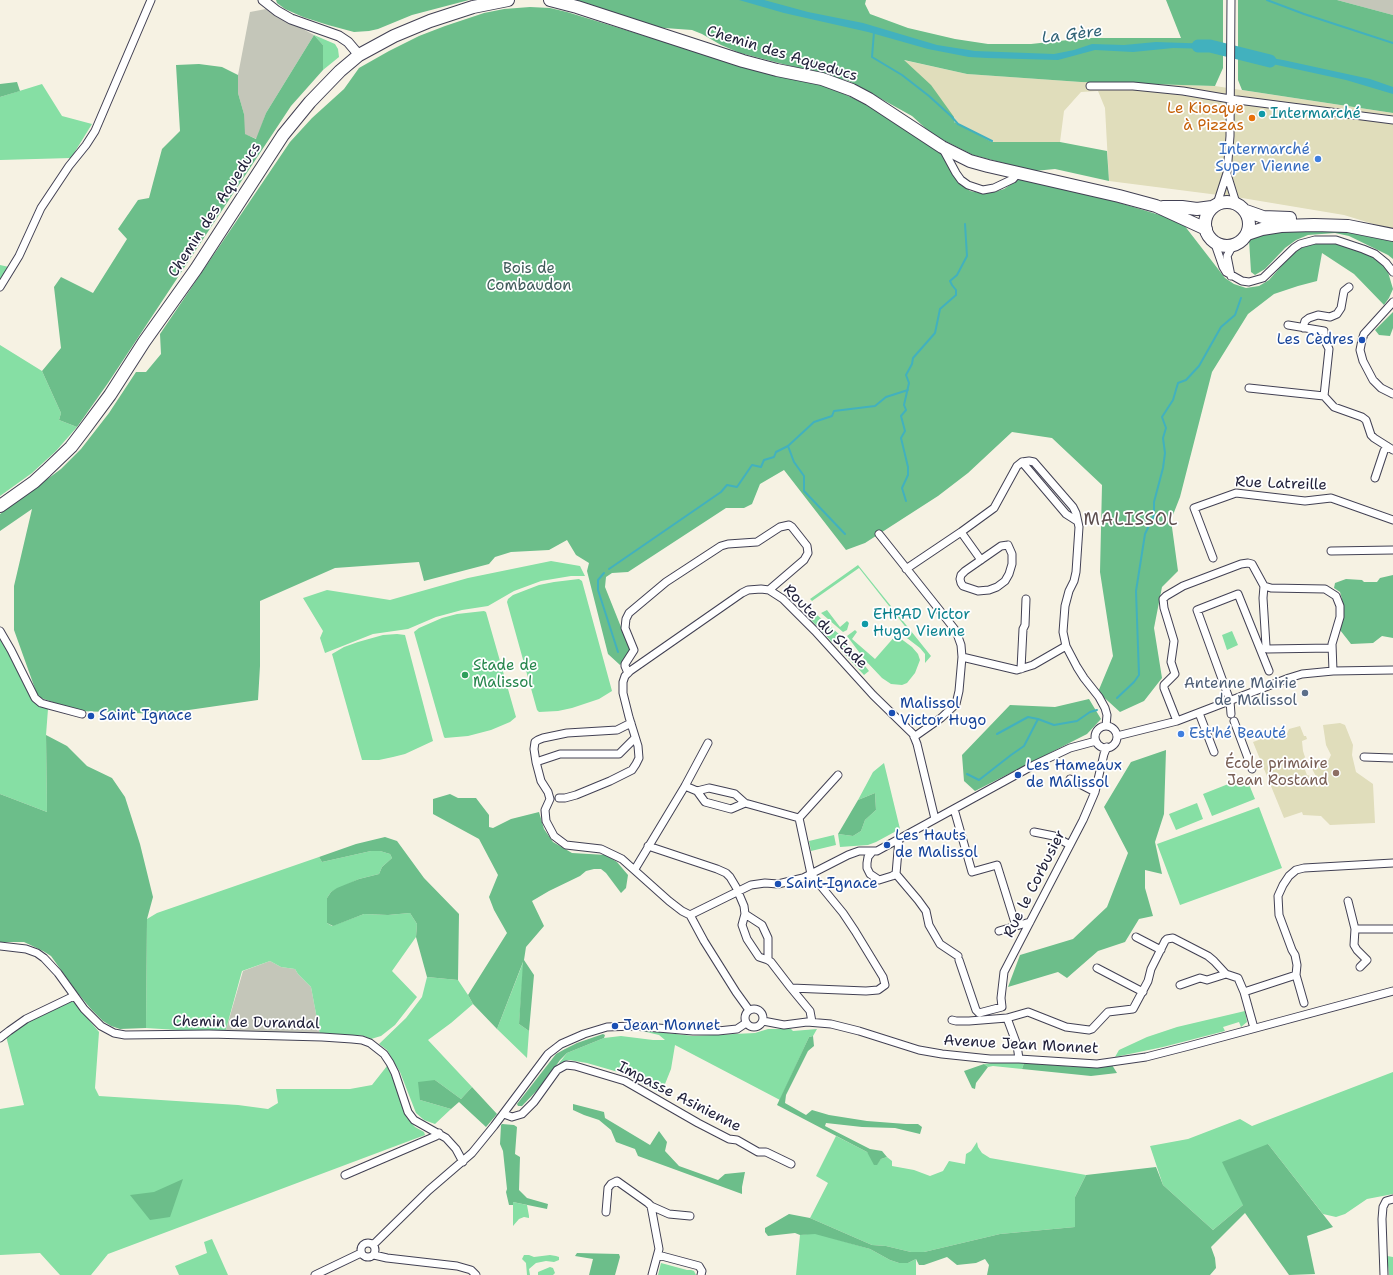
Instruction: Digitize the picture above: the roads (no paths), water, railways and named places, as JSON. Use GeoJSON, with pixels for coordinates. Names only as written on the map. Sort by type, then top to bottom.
{"type":"FeatureCollection","features":[{"type":"Feature","properties":{"kind":"main road","name":"Chemin des Aqueducs"},"geometry":{"type":"LineString","coordinates":[[0,506],[34,482],[71,447],[88,426],[144,342],[196,269],[283,135],[310,102],[340,71],[359,55],[394,36],[430,21],[473,7],[508,0]]}},
{"type":"Feature","properties":{"kind":"main road","name":"Chemin des Aqueducs"},"geometry":{"type":"LineString","coordinates":[[550,0],[577,7],[750,63],[822,80],[852,90],[869,99],[942,147],[970,161],[1156,206],[1182,207],[1197,210],[1215,205]]}},
{"type":"Feature","properties":{"kind":"main road"},"geometry":{"type":"LineString","coordinates":[[1246,211],[1250,222],[1244,239],[1233,245],[1226,246],[1214,241],[1208,236],[1206,229],[1206,217],[1215,205],[1230,201],[1236,203],[1246,211],[1263,217],[1274,219],[1334,218],[1361,223],[1379,232]]}},
{"type":"Feature","properties":{"kind":"main road","name":"Chemin des Aqueducs"},"geometry":{"type":"LineString","coordinates":[[1156,206],[1206,229]]}},
{"type":"Feature","properties":{"kind":"main road"},"geometry":{"type":"LineString","coordinates":[[1247,234],[1262,229],[1281,226],[1314,225],[1348,226],[1393,235]]}},
{"type":"Feature","properties":{"kind":"street"},"geometry":{"type":"LineString","coordinates":[[0,287],[19,256],[41,208],[69,166],[86,145],[94,131],[151,0]]}},
{"type":"Feature","properties":{"kind":"street"},"geometry":{"type":"LineString","coordinates":[[263,0],[277,11],[291,19],[339,36],[348,42],[359,55]]}},
{"type":"Feature","properties":{"kind":"street"},"geometry":{"type":"LineString","coordinates":[[1215,205],[1227,173],[1230,136],[1231,0]]}},
{"type":"Feature","properties":{"kind":"street"},"geometry":{"type":"LineString","coordinates":[[1090,86],[1134,86],[1183,90],[1230,99],[1393,120]]}},
{"type":"Feature","properties":{"kind":"street"},"geometry":{"type":"LineString","coordinates":[[942,147],[956,173],[961,180],[968,185],[983,190],[994,188],[1013,179],[1018,173]]}},
{"type":"Feature","properties":{"kind":"street"},"geometry":{"type":"LineString","coordinates":[[1227,173],[1236,203]]}},
{"type":"Feature","properties":{"kind":"street"},"geometry":{"type":"LineString","coordinates":[[1214,241],[1222,267],[1231,276],[1242,281],[1249,282],[1262,278],[1300,244],[1308,241],[1328,239],[1346,242],[1374,254],[1386,263],[1393,272]]}},
{"type":"Feature","properties":{"kind":"street"},"geometry":{"type":"LineString","coordinates":[[1231,276],[1227,256],[1233,245]]}},
{"type":"Feature","properties":{"kind":"street"},"geometry":{"type":"LineString","coordinates":[[1303,328],[1305,321],[1309,318],[1318,315],[1330,317],[1337,314],[1341,308],[1344,292],[1349,287]]}},
{"type":"Feature","properties":{"kind":"street"},"geometry":{"type":"LineString","coordinates":[[1393,302],[1364,334],[1360,350],[1363,361],[1373,380],[1381,388],[1393,394]]}},
{"type":"Feature","properties":{"kind":"street"},"geometry":{"type":"LineString","coordinates":[[1288,325],[1324,331],[1324,339],[1329,349],[1324,396]]}},
{"type":"Feature","properties":{"kind":"street"},"geometry":{"type":"LineString","coordinates":[[1249,388],[1324,396],[1334,407],[1362,417],[1366,420],[1371,435],[1390,448],[1384,451],[1375,478]]}},
{"type":"Feature","properties":{"kind":"street"},"geometry":{"type":"LineString","coordinates":[[906,569],[994,508],[1017,466],[1022,462],[1034,462],[1073,507],[1076,513],[1079,527],[1076,572],[1065,606],[1063,632],[1066,646],[1084,678],[1099,697],[1105,708],[1107,715],[1106,726]]}},
{"type":"Feature","properties":{"kind":"street","name":"Rue Latreille"},"geometry":{"type":"LineString","coordinates":[[1213,558],[1194,508],[1236,493],[1305,501],[1332,498],[1393,520]]}},
{"type":"Feature","properties":{"kind":"street"},"geometry":{"type":"LineString","coordinates":[[559,798],[576,795],[632,770],[638,758],[638,746],[630,723],[623,693],[623,682],[628,673],[625,664],[634,650],[625,628],[626,619],[629,613],[666,582],[722,546],[728,544],[757,542],[780,527],[790,525],[807,546],[808,553],[804,560],[769,590]]}},
{"type":"Feature","properties":{"kind":"street"},"geometry":{"type":"LineString","coordinates":[[961,532],[981,560]]}},
{"type":"Feature","properties":{"kind":"street"},"geometry":{"type":"LineString","coordinates":[[879,534],[956,631],[961,645],[962,657],[960,691],[956,704],[941,718],[914,737],[935,819]]}},
{"type":"Feature","properties":{"kind":"street"},"geometry":{"type":"LineString","coordinates":[[1008,545],[1012,554],[1012,564],[1009,574],[997,587],[984,591],[978,591],[963,586],[960,583],[961,575],[981,560],[1001,546],[1008,545]]}},
{"type":"Feature","properties":{"kind":"street"},"geometry":{"type":"LineString","coordinates":[[1331,551],[1393,550]]}},
{"type":"Feature","properties":{"kind":"street"},"geometry":{"type":"LineString","coordinates":[[1177,721],[1164,688],[1164,685],[1175,674],[1171,662],[1174,641],[1162,599],[1183,586],[1241,564],[1252,564],[1264,586],[1264,612],[1267,649],[1332,648]]}},
{"type":"Feature","properties":{"kind":"street"},"geometry":{"type":"LineString","coordinates":[[1264,586],[1271,588],[1325,589],[1333,593],[1338,600],[1340,617],[1333,638],[1333,671]]}},
{"type":"Feature","properties":{"kind":"street","name":"Route du Stade"},"geometry":{"type":"LineString","coordinates":[[628,673],[742,593],[756,589],[769,590],[783,599],[873,695],[910,730],[914,737]]}},
{"type":"Feature","properties":{"kind":"street"},"geometry":{"type":"LineString","coordinates":[[1252,769],[1232,718],[1230,701],[1197,610],[1238,594],[1269,671]]}},
{"type":"Feature","properties":{"kind":"street"},"geometry":{"type":"LineString","coordinates":[[1020,669],[1023,629],[1026,625],[1026,599]]}},
{"type":"Feature","properties":{"kind":"street"},"geometry":{"type":"LineString","coordinates":[[0,631],[35,698],[41,703],[82,714]]}},
{"type":"Feature","properties":{"kind":"street"},"geometry":{"type":"LineString","coordinates":[[962,657],[1012,669],[1020,669],[1033,664],[1066,646]]}},
{"type":"Feature","properties":{"kind":"street"},"geometry":{"type":"LineString","coordinates":[[1117,736],[1177,721],[1302,674],[1333,671],[1393,670]]}},
{"type":"Feature","properties":{"kind":"street"},"geometry":{"type":"LineString","coordinates":[[1199,713],[1214,752]]}},
{"type":"Feature","properties":{"kind":"street"},"geometry":{"type":"LineString","coordinates":[[630,723],[617,730],[567,733],[538,740],[534,745],[541,782],[548,792],[550,799],[545,810],[546,821],[550,831],[560,841],[572,846],[593,847],[622,859],[635,869],[669,901],[690,915],[704,942],[749,1010]]}},
{"type":"Feature","properties":{"kind":"street"},"geometry":{"type":"LineString","coordinates":[[1106,726],[1115,730],[1117,736],[1113,745],[1107,747],[1102,746],[1096,741],[1097,732],[1101,727],[1106,726]]}},
{"type":"Feature","properties":{"kind":"street"},"geometry":{"type":"LineString","coordinates":[[536,762],[560,754],[619,754],[635,738]]}},
{"type":"Feature","properties":{"kind":"street"},"geometry":{"type":"LineString","coordinates":[[690,915],[751,885],[765,883],[778,884],[803,878],[848,855],[859,851],[877,851],[1057,754],[1070,748],[1096,741]]}},
{"type":"Feature","properties":{"kind":"street"},"geometry":{"type":"LineString","coordinates":[[635,869],[685,786],[708,743]]}},
{"type":"Feature","properties":{"kind":"street","name":"Rue le Corbusier"},"geometry":{"type":"LineString","coordinates":[[896,874],[926,911],[929,925],[940,944],[959,958],[976,1010],[979,1013],[1002,1007],[1001,998],[1004,972],[1096,792],[1104,754],[1107,747]]}},
{"type":"Feature","properties":{"kind":"street"},"geometry":{"type":"LineString","coordinates":[[1364,757],[1393,758]]}},
{"type":"Feature","properties":{"kind":"street"},"geometry":{"type":"LineString","coordinates":[[799,818],[838,775]]}},
{"type":"Feature","properties":{"kind":"street"},"geometry":{"type":"LineString","coordinates":[[1070,779],[1096,792]]}},
{"type":"Feature","properties":{"kind":"street"},"geometry":{"type":"LineString","coordinates":[[685,786],[697,791],[705,802],[731,809],[745,803]]}},
{"type":"Feature","properties":{"kind":"street"},"geometry":{"type":"LineString","coordinates":[[697,791],[709,788],[720,790],[735,794],[745,803],[799,818]]}},
{"type":"Feature","properties":{"kind":"street"},"geometry":{"type":"LineString","coordinates":[[954,809],[972,872],[997,865],[1016,926]]}},
{"type":"Feature","properties":{"kind":"street"},"geometry":{"type":"LineString","coordinates":[[791,988],[866,991],[878,990],[885,984],[883,977],[855,931],[843,913],[812,874],[799,818]]}},
{"type":"Feature","properties":{"kind":"street"},"geometry":{"type":"LineString","coordinates":[[1034,832],[1054,836],[1070,845]]}},
{"type":"Feature","properties":{"kind":"street"},"geometry":{"type":"LineString","coordinates":[[872,852],[867,863],[867,868],[870,874],[879,880],[889,878],[896,874],[899,839]]}},
{"type":"Feature","properties":{"kind":"street"},"geometry":{"type":"LineString","coordinates":[[648,846],[726,874],[733,880],[744,906],[745,914],[742,925],[747,939],[759,957],[768,960],[810,1011],[812,1022]]}},
{"type":"Feature","properties":{"kind":"street"},"geometry":{"type":"LineString","coordinates":[[1304,1003],[1296,975],[1297,964],[1295,955],[1279,915],[1278,896],[1283,885],[1296,870],[1304,868],[1393,863]]}},
{"type":"Feature","properties":{"kind":"street"},"geometry":{"type":"LineString","coordinates":[[1348,901],[1355,929],[1354,945],[1367,960],[1360,967]]}},
{"type":"Feature","properties":{"kind":"street"},"geometry":{"type":"LineString","coordinates":[[745,914],[762,926],[768,938],[768,960]]}},
{"type":"Feature","properties":{"kind":"street"},"geometry":{"type":"LineString","coordinates":[[999,932],[1030,922]]}},
{"type":"Feature","properties":{"kind":"street"},"geometry":{"type":"LineString","coordinates":[[1355,929],[1393,929]]}},
{"type":"Feature","properties":{"kind":"street"},"geometry":{"type":"LineString","coordinates":[[1136,937],[1161,950]]}},
{"type":"Feature","properties":{"kind":"street"},"geometry":{"type":"LineString","coordinates":[[952,1020],[969,1021],[1007,1018],[1024,1012],[1031,1012],[1048,1021],[1066,1027],[1089,1030],[1095,1027],[1108,1012],[1133,1009],[1143,992],[1151,969],[1165,941],[1173,938],[1208,956],[1226,974],[1238,978],[1244,992],[1254,1028]]}},
{"type":"Feature","properties":{"kind":"street","name":"Chemin de Durandal"},"geometry":{"type":"LineString","coordinates":[[0,946],[26,949],[37,953],[44,958],[58,973],[74,996],[92,1017],[107,1030],[125,1035],[209,1034],[322,1037],[362,1040],[376,1047],[384,1054],[390,1063],[395,1073],[408,1112],[414,1120],[439,1133],[453,1144],[463,1162]]}},
{"type":"Feature","properties":{"kind":"street"},"geometry":{"type":"LineString","coordinates":[[1097,968],[1143,992]]}},
{"type":"Feature","properties":{"kind":"street"},"geometry":{"type":"LineString","coordinates":[[1180,984],[1200,978],[1207,980],[1226,974]]}},
{"type":"Feature","properties":{"kind":"street"},"geometry":{"type":"LineString","coordinates":[[1244,992],[1296,975]]}},
{"type":"Feature","properties":{"kind":"street","name":"Avenue Jean Monnet"},"geometry":{"type":"LineString","coordinates":[[763,1021],[784,1025],[812,1022],[831,1024],[919,1050],[942,1054],[990,1059],[1019,1059],[1097,1064],[1146,1056],[1189,1046],[1354,1001],[1365,1000],[1393,991]]}},
{"type":"Feature","properties":{"kind":"street"},"geometry":{"type":"LineString","coordinates":[[0,1038],[26,1019],[74,996]]}},
{"type":"Feature","properties":{"kind":"street"},"geometry":{"type":"LineString","coordinates":[[754,1009],[760,1011],[763,1016],[763,1021],[760,1026],[755,1028],[750,1027],[744,1019],[749,1010],[754,1009]]}},
{"type":"Feature","properties":{"kind":"street"},"geometry":{"type":"LineString","coordinates":[[1007,1018],[1017,1045],[1019,1059]]}},
{"type":"Feature","properties":{"kind":"street"},"geometry":{"type":"LineString","coordinates":[[373,1245],[430,1190],[463,1162],[504,1114],[548,1054],[561,1044],[584,1034],[607,1027],[656,1027],[693,1031],[718,1031],[737,1029],[746,1023]]}},
{"type":"Feature","properties":{"kind":"street","name":"Impasse Asinienne"},"geometry":{"type":"LineString","coordinates":[[504,1114],[512,1118],[522,1114],[534,1102],[557,1070],[566,1065],[575,1066],[625,1081],[698,1123],[730,1139],[737,1140],[758,1152],[766,1152],[791,1164]]}},
{"type":"Feature","properties":{"kind":"street"},"geometry":{"type":"LineString","coordinates":[[345,1176],[436,1136],[439,1133]]}},
{"type":"Feature","properties":{"kind":"street"},"geometry":{"type":"LineString","coordinates":[[606,1212],[608,1188],[611,1184],[617,1181],[651,1206],[670,1214],[690,1216]]}},
{"type":"Feature","properties":{"kind":"street"},"geometry":{"type":"LineString","coordinates":[[1384,1275],[1382,1207],[1386,1201],[1393,1199]]}},
{"type":"Feature","properties":{"kind":"street"},"geometry":{"type":"LineString","coordinates":[[651,1206],[658,1245],[658,1255],[652,1275]]}},
{"type":"Feature","properties":{"kind":"street"},"geometry":{"type":"LineString","coordinates":[[361,1253],[362,1245],[370,1243],[373,1245]]}},
{"type":"Feature","properties":{"kind":"street"},"geometry":{"type":"LineString","coordinates":[[373,1245],[375,1248],[374,1255]]}},
{"type":"Feature","properties":{"kind":"street"},"geometry":{"type":"LineString","coordinates":[[361,1253],[367,1258],[374,1255],[387,1258],[457,1266],[471,1270],[476,1275]]}},
{"type":"Feature","properties":{"kind":"street"},"geometry":{"type":"LineString","coordinates":[[315,1275],[361,1253]]}},
{"type":"Feature","properties":{"kind":"street"},"geometry":{"type":"LineString","coordinates":[[658,1255],[699,1266],[702,1271],[701,1275]]}},
{"type":"Feature","properties":{"kind":"water"},"geometry":{"type":"Polygon","coordinates":[[[739,0],[764,0],[808,12],[863,23],[937,45],[975,51],[1054,54],[1074,50],[1092,44],[1124,45],[1156,42],[1214,44],[1214,49],[1173,48],[1133,52],[1095,50],[1058,60],[969,57],[928,49],[868,32],[784,13],[739,0]]]}},
{"type":"Feature","properties":{"kind":"water"},"geometry":{"type":"Polygon","coordinates":[[[1254,55],[1370,79],[1393,87],[1393,94],[1346,80],[1254,60],[1254,55]]]}},
{"type":"Feature","properties":{"kind":"waterway"},"geometry":{"type":"LineString","coordinates":[[1267,0],[1304,14],[1393,43]]}},
{"type":"Feature","properties":{"kind":"waterway"},"geometry":{"type":"LineString","coordinates":[[874,32],[872,57],[902,75],[929,96],[958,124],[992,141]]}},
{"type":"Feature","properties":{"kind":"waterway","name":"La Gère"},"geometry":{"type":"LineString","coordinates":[[1198,46],[1210,46],[1270,61]]}},
{"type":"Feature","properties":{"kind":"waterway"},"geometry":{"type":"LineString","coordinates":[[906,501],[902,488],[908,475],[908,467],[901,438],[905,431],[901,416],[906,410],[904,405],[909,383],[906,375],[912,364],[913,358],[935,333],[940,309],[956,295],[956,290],[950,281],[957,275],[967,256],[965,224]]}},
{"type":"Feature","properties":{"kind":"waterway"},"geometry":{"type":"LineString","coordinates":[[1117,698],[1134,682],[1139,675],[1136,591],[1145,534],[1154,515],[1154,502],[1163,468],[1165,453],[1163,438],[1166,428],[1162,417],[1173,400],[1178,383],[1186,380],[1199,366],[1221,327],[1235,315],[1241,298]]}},
{"type":"Feature","properties":{"kind":"waterway"},"geometry":{"type":"LineString","coordinates":[[609,569],[721,492],[727,485],[737,487],[752,465],[761,467],[764,460],[774,457],[776,452],[788,446],[814,422],[832,416],[834,411],[875,406],[886,397],[908,390]]}},
{"type":"Feature","properties":{"kind":"waterway"},"geometry":{"type":"LineString","coordinates":[[788,446],[794,462],[804,476],[804,491],[845,534]]}},
{"type":"Feature","properties":{"kind":"waterway"},"geometry":{"type":"LineString","coordinates":[[604,573],[598,580],[598,590],[618,652]]}},
{"type":"Feature","properties":{"kind":"waterway"},"geometry":{"type":"LineString","coordinates":[[967,774],[979,780],[1024,746],[1038,719],[1054,725],[1077,721],[1090,712],[1097,710]]}},
{"type":"Feature","properties":{"kind":"waterway"},"geometry":{"type":"LineString","coordinates":[[997,734],[1028,717],[1038,719]]}},
{"type":"Feature","properties":{"kind":"place","name":"Intermarché"},"geometry":{"type":"Point","coordinates":[1262,114]}},
{"type":"Feature","properties":{"kind":"place","name":"Le Kiosque à Pizzas"},"geometry":{"type":"Point","coordinates":[1252,118]}},
{"type":"Feature","properties":{"kind":"place","name":"Intermarché Super Vienne"},"geometry":{"type":"Point","coordinates":[1318,159]}},
{"type":"Feature","properties":{"kind":"place","name":"Les Cèdres"},"geometry":{"type":"Point","coordinates":[1362,340]}},
{"type":"Feature","properties":{"kind":"place","name":"EHPAD Victor Hugo Vienne"},"geometry":{"type":"Point","coordinates":[865,624]}},
{"type":"Feature","properties":{"kind":"place","name":"Stade de Malissol"},"geometry":{"type":"Point","coordinates":[465,675]}},
{"type":"Feature","properties":{"kind":"place","name":"Antenne Mairie de Malissol"},"geometry":{"type":"Point","coordinates":[1305,693]}},
{"type":"Feature","properties":{"kind":"place","name":"Malissol Victor Hugo"},"geometry":{"type":"Point","coordinates":[892,713]}},
{"type":"Feature","properties":{"kind":"place","name":"Saint Ignace"},"geometry":{"type":"Point","coordinates":[91,716]}},
{"type":"Feature","properties":{"kind":"place","name":"Est'hé Beauté"},"geometry":{"type":"Point","coordinates":[1181,734]}},
{"type":"Feature","properties":{"kind":"place","name":"École primaire Jean Rostand"},"geometry":{"type":"Point","coordinates":[1336,773]}},
{"type":"Feature","properties":{"kind":"place","name":"Les Hameaux de Malissol"},"geometry":{"type":"Point","coordinates":[1018,775]}},
{"type":"Feature","properties":{"kind":"place","name":"Les Hauts de Malissol"},"geometry":{"type":"Point","coordinates":[887,845]}},
{"type":"Feature","properties":{"kind":"place","name":"Saint-Ignace"},"geometry":{"type":"Point","coordinates":[778,884]}},
{"type":"Feature","properties":{"kind":"place","name":"Jean Monnet"},"geometry":{"type":"Point","coordinates":[615,1026]}},
{"type":"Feature","properties":{"kind":"district","name":"MALISSOL"},"geometry":{"type":"Point","coordinates":[1131,521]}},
{"type":"Feature","properties":{"kind":"park label","name":"Bois de Combaudon"},"geometry":{"type":"Point","coordinates":[529,278]}}]}
